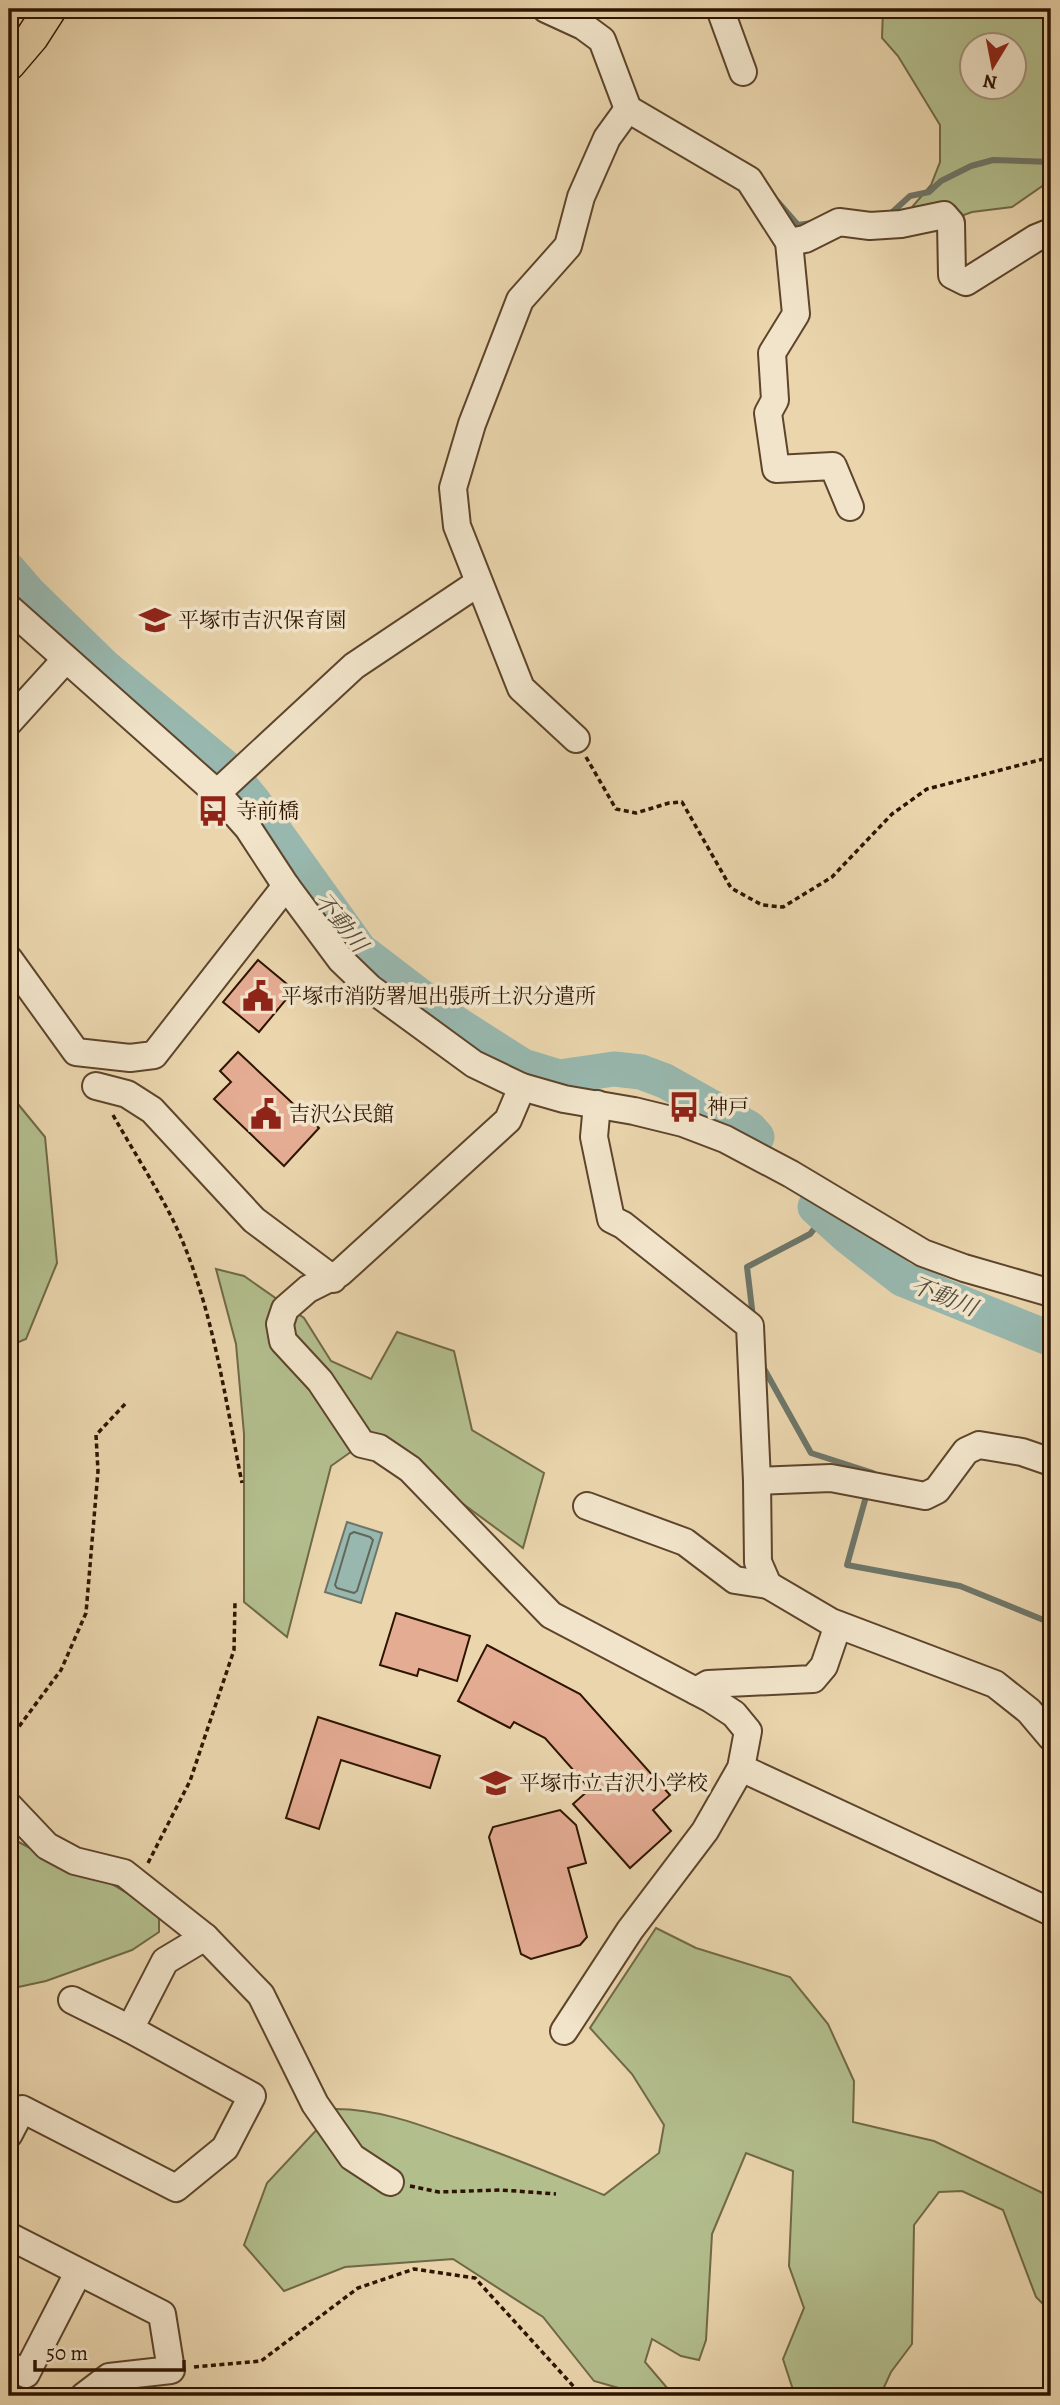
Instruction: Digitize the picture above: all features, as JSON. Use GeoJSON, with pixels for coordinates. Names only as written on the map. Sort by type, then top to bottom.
{"type":"FeatureCollection","features":[{"type":"Feature","properties":{"kind":"main road"},"geometry":{"type":"LineString","coordinates":[[9,64],[33,37],[50,9]]}},
{"type":"Feature","properties":{"kind":"street"},"geometry":{"type":"LineString","coordinates":[[546,9],[583,26],[602,40],[628,109],[749,180],[789,242],[796,314],[772,354],[775,400],[768,413],[776,469],[833,466],[850,507]]}},
{"type":"Feature","properties":{"kind":"street"},"geometry":{"type":"LineString","coordinates":[[720,9],[743,72]]}},
{"type":"Feature","properties":{"kind":"street"},"geometry":{"type":"LineString","coordinates":[[576,739],[521,688],[457,526],[453,488],[472,424],[520,300],[568,246],[581,197],[607,138],[628,109]]}},
{"type":"Feature","properties":{"kind":"street"},"geometry":{"type":"LineString","coordinates":[[789,242],[805,239],[839,222],[870,226],[901,225],[944,215],[951,223],[952,275],[966,282],[1036,238],[1051,232]]}},
{"type":"Feature","properties":{"kind":"street"},"geometry":{"type":"LineString","coordinates":[[218,793],[354,666],[478,583]]}},
{"type":"Feature","properties":{"kind":"street"},"geometry":{"type":"LineString","coordinates":[[9,608],[218,793],[248,828],[286,886],[341,960],[370,988],[474,1063],[522,1087],[564,1099],[683,1123],[725,1139],[791,1174],[923,1253],[1051,1293]]}},
{"type":"Feature","properties":{"kind":"street"},"geometry":{"type":"LineString","coordinates":[[9,722],[66,659]]}},
{"type":"Feature","properties":{"kind":"street"},"geometry":{"type":"LineString","coordinates":[[9,960],[76,1052],[130,1058],[154,1055],[286,886]]}},
{"type":"Feature","properties":{"kind":"street"},"geometry":{"type":"LineString","coordinates":[[96,1086],[127,1094],[152,1110],[254,1220],[333,1279]]}},
{"type":"Feature","properties":{"kind":"street"},"geometry":{"type":"LineString","coordinates":[[522,1087],[508,1120],[333,1279],[308,1289],[285,1309],[280,1324],[283,1340],[320,1381],[362,1444],[379,1448],[410,1469],[551,1615],[696,1691],[734,1714],[748,1731],[741,1768],[705,1832],[630,1930],[564,2031]]}},
{"type":"Feature","properties":{"kind":"street"},"geometry":{"type":"LineString","coordinates":[[597,1104],[594,1137],[611,1219],[623,1225],[750,1326],[758,1562],[768,1586]]}},
{"type":"Feature","properties":{"kind":"street"},"geometry":{"type":"LineString","coordinates":[[757,1481],[831,1478],[925,1496],[937,1490],[966,1451],[979,1445],[1022,1452],[1051,1462]]}},
{"type":"Feature","properties":{"kind":"street"},"geometry":{"type":"LineString","coordinates":[[587,1506],[685,1542],[735,1580],[768,1586],[838,1625],[995,1684],[1029,1711],[1051,1737]]}},
{"type":"Feature","properties":{"kind":"street"},"geometry":{"type":"LineString","coordinates":[[696,1691],[708,1684],[813,1679],[824,1665],[838,1625]]}},
{"type":"Feature","properties":{"kind":"street"},"geometry":{"type":"LineString","coordinates":[[741,1768],[1051,1912]]}},
{"type":"Feature","properties":{"kind":"street"},"geometry":{"type":"LineString","coordinates":[[9,1806],[47,1846],[75,1861],[124,1873],[205,1937],[261,1995],[315,2104],[352,2157],[390,2182]]}},
{"type":"Feature","properties":{"kind":"street"},"geometry":{"type":"LineString","coordinates":[[130,2029],[165,1961],[205,1937]]}},
{"type":"Feature","properties":{"kind":"street"},"geometry":{"type":"LineString","coordinates":[[9,2134],[22,2109],[176,2188],[225,2148],[252,2096],[72,2000]]}},
{"type":"Feature","properties":{"kind":"street"},"geometry":{"type":"LineString","coordinates":[[9,2236],[162,2314],[172,2370],[109,2377],[84,2396]]}},
{"type":"Feature","properties":{"kind":"street"},"geometry":{"type":"LineString","coordinates":[[9,2365],[26,2374],[78,2273]]}},
{"type":"Feature","properties":{"kind":"path"},"geometry":{"type":"LineString","coordinates":[[576,739],[616,809],[636,813],[682,802],[731,888],[762,905],[783,907],[832,877],[892,814],[926,789],[1051,757]]}},
{"type":"Feature","properties":{"kind":"path"},"geometry":{"type":"LineString","coordinates":[[96,1086],[172,1218],[194,1272],[212,1332],[242,1483]]}},
{"type":"Feature","properties":{"kind":"path"},"geometry":{"type":"LineString","coordinates":[[9,1740],[61,1670],[86,1612],[98,1471],[96,1436],[126,1402]]}},
{"type":"Feature","properties":{"kind":"path"},"geometry":{"type":"LineString","coordinates":[[136,1883],[190,1781],[234,1650],[235,1602]]}},
{"type":"Feature","properties":{"kind":"path"},"geometry":{"type":"LineString","coordinates":[[390,2182],[439,2192],[501,2190],[556,2194]]}},
{"type":"Feature","properties":{"kind":"path"},"geometry":{"type":"LineString","coordinates":[[172,2370],[261,2361],[358,2288],[414,2269],[475,2278],[575,2388],[578,2396]]}},
{"type":"Feature","properties":{"kind":"green space"},"geometry":{"type":"Polygon","coordinates":[[[883,9],[1051,9],[1051,180],[1012,207],[972,212],[925,229],[907,213],[931,185],[940,162],[940,125],[898,56],[882,38],[883,9]]]}},
{"type":"Feature","properties":{"kind":"green space"},"geometry":{"type":"Polygon","coordinates":[[[9,1093],[45,1137],[57,1263],[26,1339],[9,1346],[9,1093]]]}},
{"type":"Feature","properties":{"kind":"green space"},"geometry":{"type":"Polygon","coordinates":[[[216,1269],[244,1276],[304,1318],[331,1361],[371,1379],[397,1332],[454,1351],[472,1430],[544,1473],[523,1548],[372,1437],[331,1466],[287,1637],[244,1602],[244,1434],[236,1344],[216,1269]]]}},
{"type":"Feature","properties":{"kind":"green space"},"geometry":{"type":"Polygon","coordinates":[[[9,1837],[103,1879],[159,1912],[159,1932],[132,1950],[46,1981],[9,1989],[9,1837]]]}},
{"type":"Feature","properties":{"kind":"green space"},"geometry":{"type":"Polygon","coordinates":[[[656,1928],[696,1948],[790,1977],[828,2024],[854,2081],[853,2122],[934,2141],[1051,2197],[1051,2312],[1036,2297],[1003,2210],[962,2191],[939,2192],[914,2225],[912,2344],[891,2372],[880,2396],[795,2396],[783,2359],[804,2308],[789,2266],[793,2171],[746,2153],[712,2234],[706,2340],[699,2360],[681,2356],[652,2339],[645,2362],[674,2396],[629,2396],[622,2389],[594,2381],[543,2317],[453,2259],[345,2267],[284,2291],[244,2245],[267,2183],[336,2109],[382,2114],[413,2123],[494,2151],[604,2195],[659,2153],[664,2125],[632,2074],[590,2028],[656,1928]]]}},
{"type":"Feature","properties":{"kind":"water"},"geometry":{"type":"Polygon","coordinates":[[[347,1522],[382,1533],[361,1603],[325,1592],[347,1522]]]}},
{"type":"Feature","properties":{"kind":"building","name":"平塚市消防署旭出張所土沢分遣所"},"geometry":{"type":"Polygon","coordinates":[[[258,960],[294,990],[259,1032],[223,1002],[258,960]]]}},
{"type":"Feature","properties":{"kind":"building","name":"吉沢公民館"},"geometry":{"type":"Polygon","coordinates":[[[238,1052],[319,1128],[284,1166],[214,1099],[231,1082],[220,1071],[238,1052]]]}},
{"type":"Feature","properties":{"kind":"building"},"geometry":{"type":"Polygon","coordinates":[[[396,1613],[470,1636],[457,1681],[419,1669],[417,1676],[380,1665],[396,1613]]]}},
{"type":"Feature","properties":{"kind":"building"},"geometry":{"type":"Polygon","coordinates":[[[487,1645],[580,1694],[670,1795],[653,1810],[671,1831],[630,1868],[573,1804],[590,1789],[545,1738],[514,1722],[510,1728],[458,1701],[487,1645]]]}},
{"type":"Feature","properties":{"kind":"building"},"geometry":{"type":"Polygon","coordinates":[[[318,1717],[440,1756],[430,1788],[341,1760],[319,1829],[286,1818],[318,1717]]]}},
{"type":"Feature","properties":{"kind":"building"},"geometry":{"type":"Polygon","coordinates":[[[560,1810],[576,1825],[586,1863],[568,1868],[587,1937],[580,1945],[531,1959],[521,1954],[489,1837],[493,1827],[560,1810]]]}},
{"type":"Feature","properties":{"kind":"waterway"},"geometry":{"type":"LineString","coordinates":[[888,216],[910,196],[929,192],[941,181],[971,166],[993,160],[1051,162]]}},
{"type":"Feature","properties":{"kind":"waterway"},"geometry":{"type":"LineString","coordinates":[[778,202],[798,225],[812,223]]}},
{"type":"Feature","properties":{"kind":"waterway","name":"不動川"},"geometry":{"type":"LineString","coordinates":[[9,570],[105,667],[225,767],[254,802],[360,950],[454,1022],[523,1066],[559,1077],[614,1069],[641,1072],[665,1081],[749,1128],[757,1137]]}},
{"type":"Feature","properties":{"kind":"waterway","name":"不動川"},"geometry":{"type":"LineString","coordinates":[[815,1207],[902,1279],[1051,1339]]}},
{"type":"Feature","properties":{"kind":"waterway"},"geometry":{"type":"LineString","coordinates":[[753,1317],[747,1267],[810,1234],[824,1217]]}},
{"type":"Feature","properties":{"kind":"waterway"},"geometry":{"type":"LineString","coordinates":[[762,1365],[811,1453],[873,1473],[872,1476]]}},
{"type":"Feature","properties":{"kind":"waterway"},"geometry":{"type":"LineString","coordinates":[[867,1493],[847,1565],[960,1586],[1051,1623]]}},
{"type":"Feature","properties":{"kind":"place","name":"平塚市吉沢保育園"},"geometry":{"type":"Point","coordinates":[155,620]}},
{"type":"Feature","properties":{"kind":"place","name":"寺前橋"},"geometry":{"type":"Point","coordinates":[213,811]}},
{"type":"Feature","properties":{"kind":"place","name":"平塚市消防署旭出張所土沢分遣所"},"geometry":{"type":"Point","coordinates":[258,996]}},
{"type":"Feature","properties":{"kind":"place","name":"神戸"},"geometry":{"type":"Point","coordinates":[684,1107]}},
{"type":"Feature","properties":{"kind":"place","name":"吉沢公民館"},"geometry":{"type":"Point","coordinates":[266,1114]}},
{"type":"Feature","properties":{"kind":"place","name":"平塚市立吉沢小学校"},"geometry":{"type":"Point","coordinates":[496,1783]}}]}
